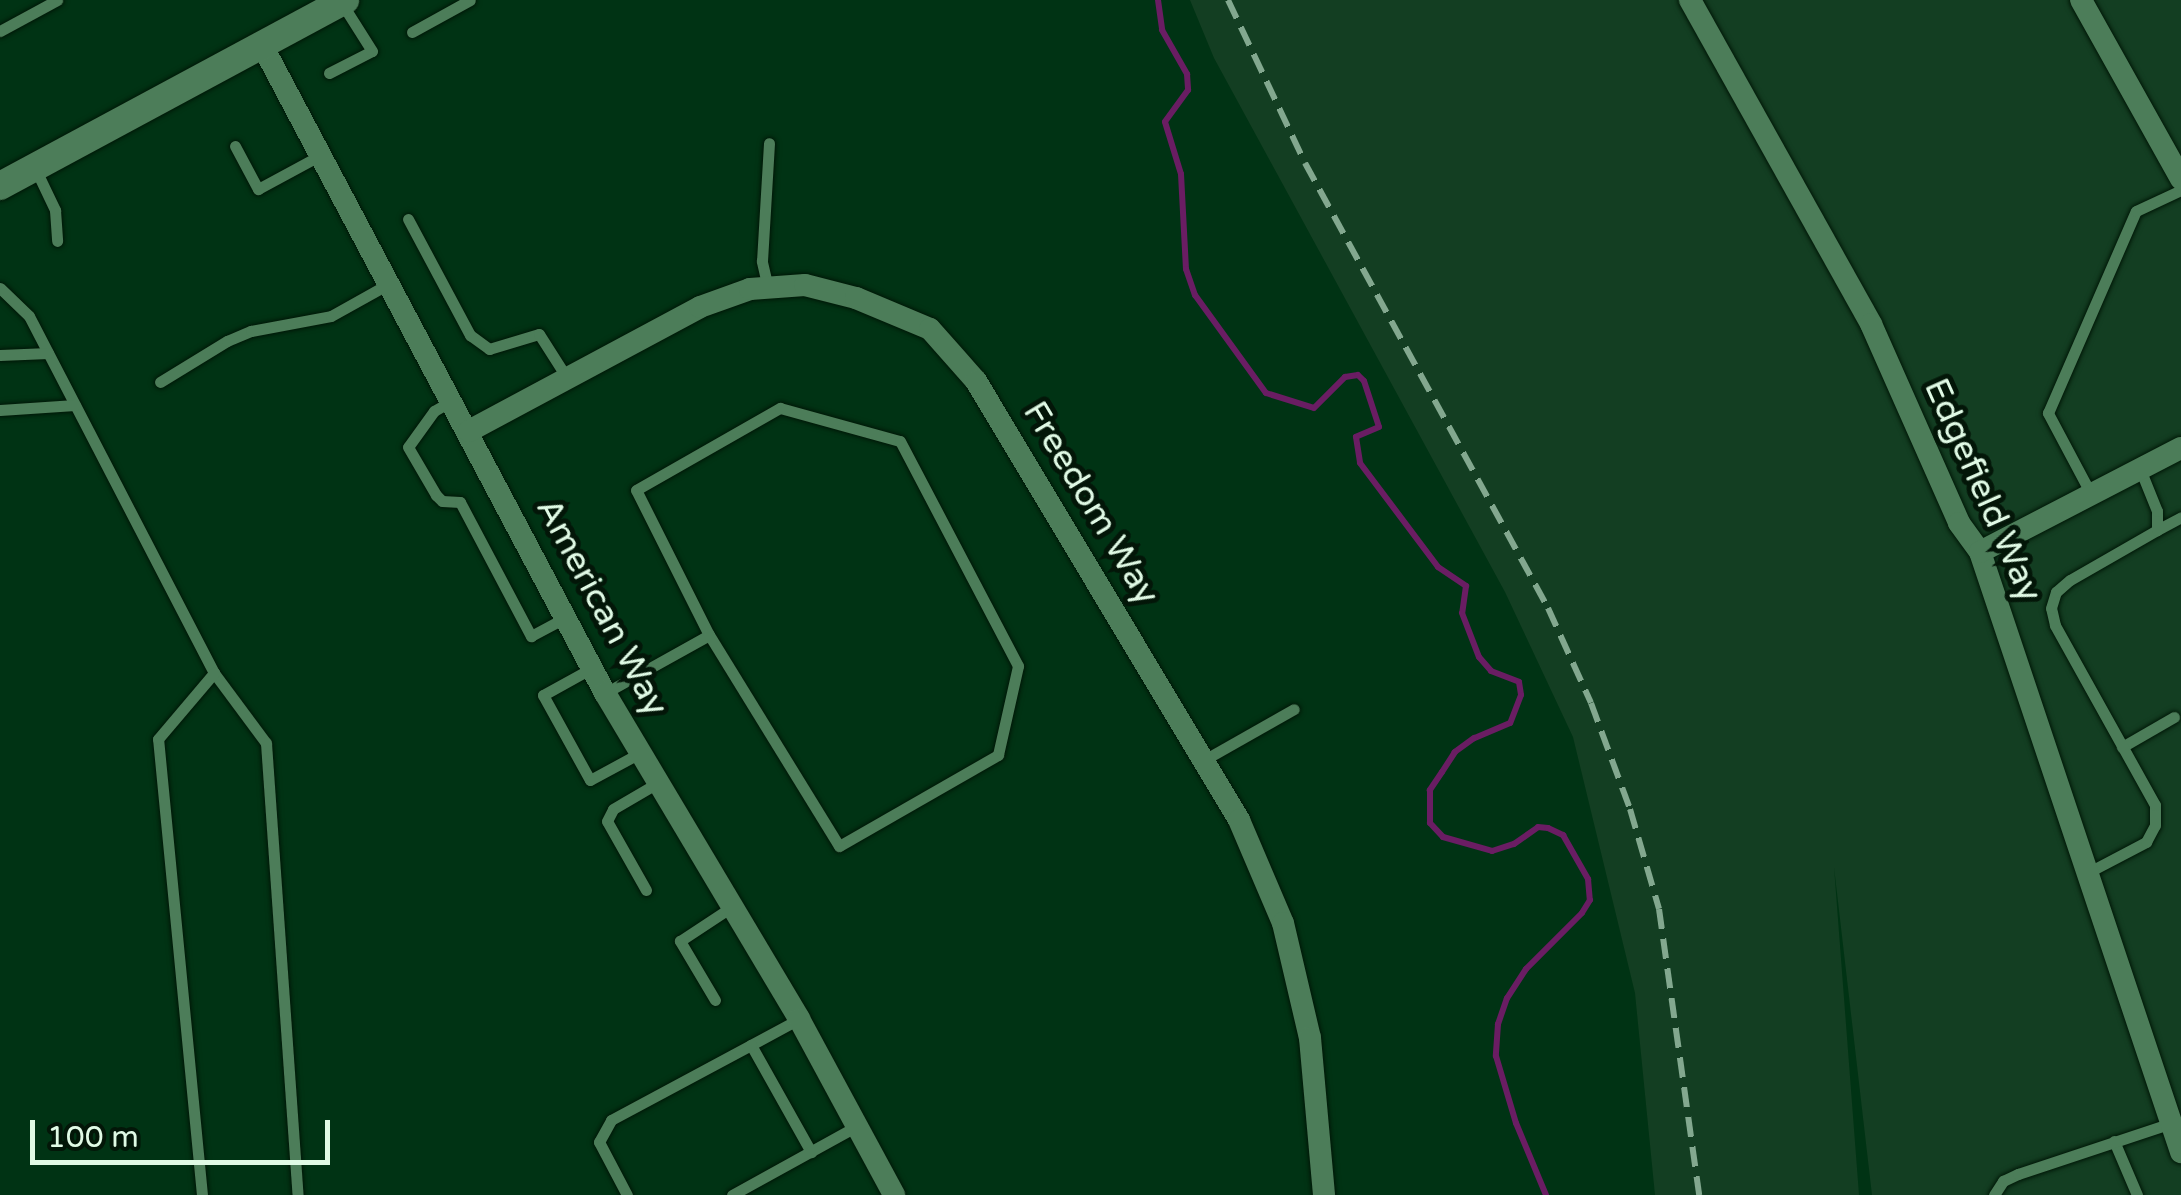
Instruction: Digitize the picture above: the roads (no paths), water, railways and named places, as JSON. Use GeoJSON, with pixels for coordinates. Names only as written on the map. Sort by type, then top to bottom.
{"type":"FeatureCollection","features":[{"type":"Feature","properties":{"kind":"street","name":"Edgefield Way"},"geometry":{"type":"LineString","coordinates":[[1690,0],[1871,324],[1959,523],[1980,552],[2181,1152]]}},
{"type":"Feature","properties":{"kind":"street"},"geometry":{"type":"LineString","coordinates":[[2081,0],[2180,178]]}},
{"type":"Feature","properties":{"kind":"street"},"geometry":{"type":"LineString","coordinates":[[0,186],[343,1]]}},
{"type":"Feature","properties":{"kind":"street","name":"American Way"},"geometry":{"type":"LineString","coordinates":[[262,45],[605,693],[799,1019],[894,1195]]}},
{"type":"Feature","properties":{"kind":"street","name":"Freedom Way"},"geometry":{"type":"LineString","coordinates":[[469,431],[700,307],[750,289],[805,285],[856,298],[930,329],[976,381],[1239,820],[1283,923],[1310,1038],[1324,1195]]}},
{"type":"Feature","properties":{"kind":"street"},"geometry":{"type":"LineString","coordinates":[[1980,552],[2181,448]]}},
{"type":"Feature","properties":{"kind":"lane"},"geometry":{"type":"LineString","coordinates":[[0,31],[57,0]]}},
{"type":"Feature","properties":{"kind":"lane"},"geometry":{"type":"LineString","coordinates":[[412,32],[470,0]]}},
{"type":"Feature","properties":{"kind":"lane"},"geometry":{"type":"LineString","coordinates":[[330,73],[372,51],[343,1]]}},
{"type":"Feature","properties":{"kind":"lane"},"geometry":{"type":"LineString","coordinates":[[768,288],[762,260],[769,142]]}},
{"type":"Feature","properties":{"kind":"lane"},"geometry":{"type":"LineString","coordinates":[[235,146],[258,190],[321,155]]}},
{"type":"Feature","properties":{"kind":"lane"},"geometry":{"type":"LineString","coordinates":[[35,168],[55,210],[57,241]]}},
{"type":"Feature","properties":{"kind":"lane"},"geometry":{"type":"LineString","coordinates":[[2091,494],[2048,414],[2136,210],[2180,178]]}},
{"type":"Feature","properties":{"kind":"lane"},"geometry":{"type":"LineString","coordinates":[[408,219],[470,336],[488,348],[538,334],[567,378]]}},
{"type":"Feature","properties":{"kind":"lane"},"geometry":{"type":"LineString","coordinates":[[160,382],[227,341],[251,331],[331,316],[390,283]]}},
{"type":"Feature","properties":{"kind":"lane"},"geometry":{"type":"LineString","coordinates":[[0,288],[29,316],[214,672],[266,743],[298,1195]]}},
{"type":"Feature","properties":{"kind":"lane"},"geometry":{"type":"LineString","coordinates":[[0,355],[48,352]]}},
{"type":"Feature","properties":{"kind":"lane"},"geometry":{"type":"LineString","coordinates":[[453,400],[434,411],[408,447],[436,495],[442,501],[460,502],[531,636],[566,617]]}},
{"type":"Feature","properties":{"kind":"lane"},"geometry":{"type":"LineString","coordinates":[[0,410],[75,405]]}},
{"type":"Feature","properties":{"kind":"lane"},"geometry":{"type":"LineString","coordinates":[[780,408],[900,442],[1018,666],[998,755],[839,846],[709,635],[636,490],[780,408]]}},
{"type":"Feature","properties":{"kind":"lane"},"geometry":{"type":"LineString","coordinates":[[2140,470],[2158,511],[2158,530]]}},
{"type":"Feature","properties":{"kind":"lane"},"geometry":{"type":"LineString","coordinates":[[2088,873],[2146,842],[2155,825],[2155,805],[2055,625],[2051,608],[2056,592],[2070,580],[2181,517]]}},
{"type":"Feature","properties":{"kind":"lane"},"geometry":{"type":"LineString","coordinates":[[605,693],[709,635]]}},
{"type":"Feature","properties":{"kind":"lane"},"geometry":{"type":"LineString","coordinates":[[592,668],[542,694],[590,780],[641,753]]}},
{"type":"Feature","properties":{"kind":"lane"},"geometry":{"type":"LineString","coordinates":[[202,1195],[158,740],[214,672]]}},
{"type":"Feature","properties":{"kind":"lane"},"geometry":{"type":"LineString","coordinates":[[1204,760],[1294,709]]}},
{"type":"Feature","properties":{"kind":"lane"},"geometry":{"type":"LineString","coordinates":[[2122,746],[2174,717]]}},
{"type":"Feature","properties":{"kind":"lane"},"geometry":{"type":"LineString","coordinates":[[646,890],[607,821],[613,809],[658,782]]}},
{"type":"Feature","properties":{"kind":"lane"},"geometry":{"type":"LineString","coordinates":[[714,1000],[680,941],[733,906]]}},
{"type":"Feature","properties":{"kind":"lane"},"geometry":{"type":"LineString","coordinates":[[627,1195],[599,1142],[611,1120],[799,1019]]}},
{"type":"Feature","properties":{"kind":"lane"},"geometry":{"type":"LineString","coordinates":[[750,1046],[811,1152]]}},
{"type":"Feature","properties":{"kind":"lane"},"geometry":{"type":"LineString","coordinates":[[1994,1195],[2004,1181],[2018,1174],[2171,1122]]}},
{"type":"Feature","properties":{"kind":"lane"},"geometry":{"type":"LineString","coordinates":[[732,1195],[857,1126]]}},
{"type":"Feature","properties":{"kind":"lane"},"geometry":{"type":"LineString","coordinates":[[2114,1141],[2137,1195]]}},
{"type":"Feature","properties":{"kind":"waterway"},"geometry":{"type":"LineString","coordinates":[[1158,0],[1162,30],[1187,74],[1188,90],[1165,122],[1181,174],[1186,269],[1195,295],[1266,393],[1314,408],[1345,377],[1358,375],[1364,381],[1379,427],[1356,437],[1360,463],[1438,567],[1466,586],[1462,613],[1479,657],[1491,671],[1519,682],[1521,695],[1510,723],[1474,738],[1455,752],[1430,790],[1430,823],[1443,837],[1492,851],[1514,844],[1538,827],[1548,828],[1563,835],[1588,879],[1590,900],[1582,913],[1526,969],[1507,998],[1498,1024],[1496,1056],[1516,1123],[1546,1195]]}},
{"type":"Feature","properties":{"kind":"railway"},"geometry":{"type":"LineString","coordinates":[[1228,0],[1305,163],[1548,608],[1591,703],[1630,809],[1659,909],[1699,1195]]}}]}
